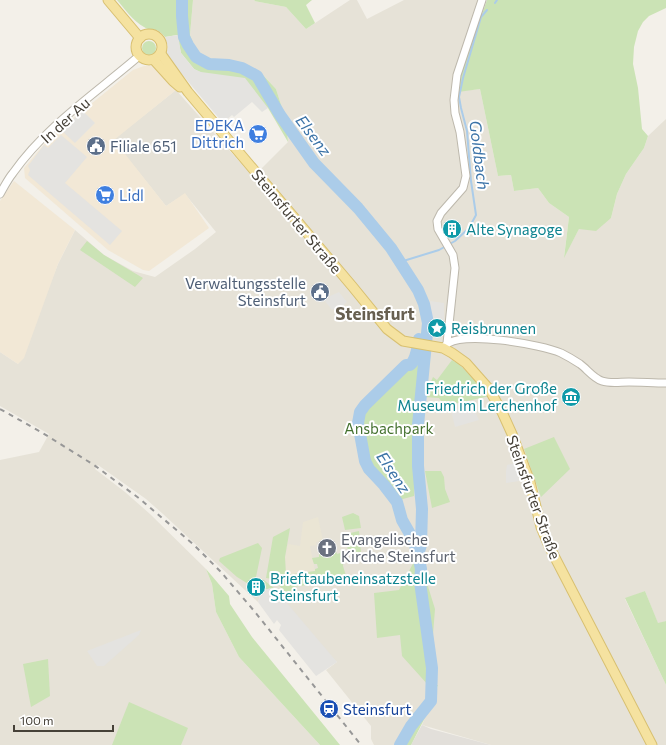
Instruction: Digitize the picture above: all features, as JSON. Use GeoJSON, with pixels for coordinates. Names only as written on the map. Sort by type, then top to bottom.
{"type":"FeatureCollection","features":[{"type":"Feature","properties":{"kind":"main road"},"geometry":{"type":"LineString","coordinates":[[108,0],[140,38]]}},
{"type":"Feature","properties":{"kind":"main road"},"geometry":{"type":"LineString","coordinates":[[147,34],[156,35],[162,41],[163,46],[158,57],[144,60],[139,56],[136,45],[140,38],[147,34]]}},
{"type":"Feature","properties":{"kind":"main road","name":"Steinsfurter Straße"},"geometry":{"type":"LineString","coordinates":[[158,57],[387,329],[403,341],[410,343],[430,346],[445,345],[476,374],[488,389],[502,412],[512,434],[530,482],[542,527],[549,546],[652,745]]}},
{"type":"Feature","properties":{"kind":"street"},"geometry":{"type":"LineString","coordinates":[[445,345],[455,268],[450,250],[438,229],[437,221],[441,213],[463,188],[466,176],[460,132],[455,113],[455,87],[457,75],[482,0]]}},
{"type":"Feature","properties":{"kind":"street","name":"In der Au"},"geometry":{"type":"LineString","coordinates":[[0,194],[12,173],[43,138],[64,118],[139,56]]}},
{"type":"Feature","properties":{"kind":"street"},"geometry":{"type":"LineString","coordinates":[[445,345],[457,340],[470,339],[494,339],[536,345],[561,353],[580,364],[600,380],[612,383],[666,383]]}},
{"type":"Feature","properties":{"kind":"shaded area"},"geometry":{"type":"Polygon","coordinates":[[[193,0],[255,0],[254,1],[286,7],[306,29],[350,0],[357,0],[367,19],[404,0],[478,0],[477,4],[484,9],[468,54],[458,91],[480,89],[498,176],[511,175],[514,191],[538,188],[549,203],[569,217],[564,257],[579,229],[611,218],[617,194],[626,174],[644,148],[648,136],[666,119],[666,621],[658,624],[645,591],[625,599],[666,685],[666,745],[491,745],[422,725],[438,686],[429,686],[428,706],[412,723],[397,745],[374,745],[371,739],[371,726],[326,670],[337,662],[260,596],[258,602],[146,499],[98,465],[95,469],[150,514],[206,569],[212,584],[216,612],[239,657],[320,745],[0,745],[0,460],[39,452],[49,434],[0,406],[0,352],[18,364],[58,264],[75,230],[104,255],[133,271],[155,277],[195,249],[216,232],[185,194],[166,206],[113,140],[176,90],[253,177],[288,142],[286,120],[276,89],[261,73],[249,66],[232,61],[214,60],[201,54],[194,45],[190,35],[193,0]]]}},
{"type":"Feature","properties":{"kind":"shaded area"},"geometry":{"type":"Polygon","coordinates":[[[178,35],[181,53],[194,69],[201,72],[245,78],[268,108],[262,112],[252,102],[234,117],[232,115],[223,123],[170,60],[167,53],[168,47],[165,37],[178,35]]]}},
{"type":"Feature","properties":{"kind":"shaded area"},"geometry":{"type":"Polygon","coordinates":[[[144,66],[152,66],[176,90],[114,140],[166,206],[185,193],[209,228],[149,271],[143,270],[108,250],[25,178],[24,168],[46,142],[70,121],[133,70],[144,66]]]}},
{"type":"Feature","properties":{"kind":"shaded area"},"geometry":{"type":"Polygon","coordinates":[[[83,111],[95,123],[75,143],[61,130],[83,111]]]}},
{"type":"Feature","properties":{"kind":"shaded area"},"geometry":{"type":"Polygon","coordinates":[[[61,135],[87,157],[65,183],[122,231],[110,245],[28,175],[30,170],[28,166],[44,145],[48,148],[61,135]]]}},
{"type":"Feature","properties":{"kind":"shaded area"},"geometry":{"type":"Polygon","coordinates":[[[14,181],[75,230],[58,264],[24,358],[18,364],[0,352],[0,201],[14,181]]]}},
{"type":"Feature","properties":{"kind":"shaded area"},"geometry":{"type":"Polygon","coordinates":[[[339,292],[347,302],[339,309],[337,307],[332,310],[325,301],[328,297],[339,292]]]}},
{"type":"Feature","properties":{"kind":"shaded area"},"geometry":{"type":"Polygon","coordinates":[[[430,301],[444,303],[444,320],[432,318],[430,301]]]}},
{"type":"Feature","properties":{"kind":"shaded area"},"geometry":{"type":"Polygon","coordinates":[[[473,407],[479,420],[455,427],[451,410],[473,407]]]}},
{"type":"Feature","properties":{"kind":"shaded area"},"geometry":{"type":"Polygon","coordinates":[[[516,463],[519,481],[506,483],[507,465],[516,463]]]}},
{"type":"Feature","properties":{"kind":"shaded area"},"geometry":{"type":"Polygon","coordinates":[[[318,517],[323,541],[316,542],[316,545],[310,546],[315,571],[286,575],[285,557],[288,544],[300,546],[303,522],[318,517]]]}},
{"type":"Feature","properties":{"kind":"shaded area"},"geometry":{"type":"Polygon","coordinates":[[[270,588],[275,589],[337,662],[316,676],[279,630],[281,625],[277,620],[274,624],[258,602],[260,596],[265,590],[270,588]]]}},
{"type":"Feature","properties":{"kind":"shaded area"},"geometry":{"type":"Polygon","coordinates":[[[141,630],[139,635],[104,666],[97,666],[87,651],[141,630]]]}},
{"type":"Feature","properties":{"kind":"shaded area"},"geometry":{"type":"Polygon","coordinates":[[[422,725],[431,729],[491,745],[411,745],[422,725]]]}},
{"type":"Feature","properties":{"kind":"green space"},"geometry":{"type":"Polygon","coordinates":[[[117,0],[193,0],[190,35],[194,45],[201,54],[214,60],[232,61],[249,66],[261,73],[276,89],[286,120],[288,142],[268,108],[194,69],[181,53],[177,35],[165,37],[159,31],[147,29],[133,18],[117,0]]]}},
{"type":"Feature","properties":{"kind":"green space"},"geometry":{"type":"Polygon","coordinates":[[[312,0],[306,5],[315,23],[306,29],[286,7],[254,1],[312,0]]]}},
{"type":"Feature","properties":{"kind":"green space"},"geometry":{"type":"Polygon","coordinates":[[[487,0],[666,0],[666,8],[649,16],[643,22],[638,31],[634,47],[633,64],[638,88],[642,129],[648,136],[644,148],[626,174],[617,194],[611,218],[596,231],[579,229],[564,258],[569,217],[549,203],[538,188],[514,191],[511,175],[498,176],[480,89],[458,92],[461,73],[487,0]]]}},
{"type":"Feature","properties":{"kind":"green space"},"geometry":{"type":"Polygon","coordinates":[[[146,41],[152,41],[156,45],[156,51],[152,55],[146,55],[142,51],[142,45],[146,41]]]}},
{"type":"Feature","properties":{"kind":"green space"},"geometry":{"type":"Polygon","coordinates":[[[87,241],[104,255],[143,278],[135,287],[80,250],[87,241]]]}},
{"type":"Feature","properties":{"kind":"green space","name":"Ansbachpark"},"geometry":{"type":"Polygon","coordinates":[[[422,360],[418,401],[414,496],[399,500],[366,461],[360,423],[362,412],[416,362],[422,360]]]}},
{"type":"Feature","properties":{"kind":"green space"},"geometry":{"type":"Polygon","coordinates":[[[452,360],[455,362],[456,361],[490,396],[445,406],[439,398],[424,397],[433,377],[437,380],[452,360]]]}},
{"type":"Feature","properties":{"kind":"green space"},"geometry":{"type":"Polygon","coordinates":[[[554,437],[570,469],[541,497],[524,449],[554,437]]]}},
{"type":"Feature","properties":{"kind":"green space"},"geometry":{"type":"Polygon","coordinates":[[[425,471],[441,471],[444,477],[445,489],[450,502],[432,508],[425,471]]]}},
{"type":"Feature","properties":{"kind":"green space"},"geometry":{"type":"Polygon","coordinates":[[[353,513],[359,516],[361,528],[345,530],[342,517],[353,513]]]}},
{"type":"Feature","properties":{"kind":"green space"},"geometry":{"type":"Polygon","coordinates":[[[290,528],[285,557],[286,575],[315,571],[315,569],[318,568],[317,564],[314,564],[312,558],[319,557],[319,554],[336,551],[337,554],[344,550],[343,566],[347,579],[293,587],[289,596],[273,579],[266,578],[273,537],[290,528]]]}},
{"type":"Feature","properties":{"kind":"green space"},"geometry":{"type":"Polygon","coordinates":[[[359,531],[361,552],[348,553],[346,534],[359,531]]]}},
{"type":"Feature","properties":{"kind":"green space"},"geometry":{"type":"Polygon","coordinates":[[[258,543],[262,548],[256,577],[264,580],[275,589],[263,589],[263,586],[251,583],[250,585],[237,577],[219,561],[220,558],[258,543]]]}},
{"type":"Feature","properties":{"kind":"green space"},"geometry":{"type":"Polygon","coordinates":[[[418,554],[435,609],[429,686],[402,656],[400,635],[377,638],[374,593],[399,590],[418,554]]]}},
{"type":"Feature","properties":{"kind":"green space"},"geometry":{"type":"Polygon","coordinates":[[[206,569],[229,596],[230,604],[252,637],[340,745],[320,745],[239,657],[216,612],[212,584],[206,569]]]}},
{"type":"Feature","properties":{"kind":"green space"},"geometry":{"type":"Polygon","coordinates":[[[645,591],[658,623],[666,621],[666,685],[625,598],[645,591]]]}},
{"type":"Feature","properties":{"kind":"green space"},"geometry":{"type":"Polygon","coordinates":[[[48,659],[50,696],[31,707],[23,664],[48,659]]]}},
{"type":"Feature","properties":{"kind":"green space"},"geometry":{"type":"Polygon","coordinates":[[[438,685],[430,708],[411,745],[397,745],[412,723],[428,706],[429,686],[438,685]]]}},
{"type":"Feature","properties":{"kind":"green space"},"geometry":{"type":"Polygon","coordinates":[[[129,702],[188,728],[181,745],[112,745],[129,702]]]}},
{"type":"Feature","properties":{"kind":"waterway","name":"Elsenz"},"geometry":{"type":"LineString","coordinates":[[182,0],[184,37],[196,57],[209,64],[229,65],[242,68],[257,76],[280,115],[314,163],[358,208],[391,248],[418,290],[424,304],[428,323],[418,425],[418,466],[422,509],[421,545],[418,554],[421,569],[420,582],[432,668],[431,701],[411,726],[400,745]]}},
{"type":"Feature","properties":{"kind":"waterway","name":"Goldbach"},"geometry":{"type":"LineString","coordinates":[[400,262],[439,250],[455,241],[469,228],[476,215],[471,181],[467,131],[459,97],[481,17],[487,10]]}},
{"type":"Feature","properties":{"kind":"waterway","name":"Elsenz"},"geometry":{"type":"LineString","coordinates":[[417,553],[414,541],[402,520],[397,502],[369,469],[365,461],[358,423],[360,412],[365,405],[406,365],[410,365],[412,363],[419,339]]}},
{"type":"Feature","properties":{"kind":"railway"},"geometry":{"type":"LineString","coordinates":[[0,409],[41,432],[94,465],[140,499],[194,545],[221,572],[255,612],[361,745]]}},
{"type":"Feature","properties":{"kind":"place","name":"EDEKA Dittrich"},"geometry":{"type":"Point","coordinates":[258,134]}},
{"type":"Feature","properties":{"kind":"place","name":"Filiale 651"},"geometry":{"type":"Point","coordinates":[96,146]}},
{"type":"Feature","properties":{"kind":"place","name":"Lidl"},"geometry":{"type":"Point","coordinates":[105,195]}},
{"type":"Feature","properties":{"kind":"place","name":"Alte Synagoge"},"geometry":{"type":"Point","coordinates":[452,229]}},
{"type":"Feature","properties":{"kind":"place","name":"Verwaltungsstelle Steinsfurt"},"geometry":{"type":"Point","coordinates":[320,292]}},
{"type":"Feature","properties":{"kind":"place","name":"Reisbrunnen"},"geometry":{"type":"Point","coordinates":[437,328]}},
{"type":"Feature","properties":{"kind":"place","name":"Friedrich der Große Museum im Lerchenhof"},"geometry":{"type":"Point","coordinates":[571,397]}},
{"type":"Feature","properties":{"kind":"place","name":"Evangelische Kirche Steinsfurt"},"geometry":{"type":"Point","coordinates":[327,548]}},
{"type":"Feature","properties":{"kind":"place","name":"Brieftaubeneinsatzstelle Steinsfurt"},"geometry":{"type":"Point","coordinates":[256,587]}},
{"type":"Feature","properties":{"kind":"place","name":"Steinsfurt"},"geometry":{"type":"Point","coordinates":[329,709]}},
{"type":"Feature","properties":{"kind":"district","name":"Steinsfurt"},"geometry":{"type":"Point","coordinates":[375,313]}}]}
